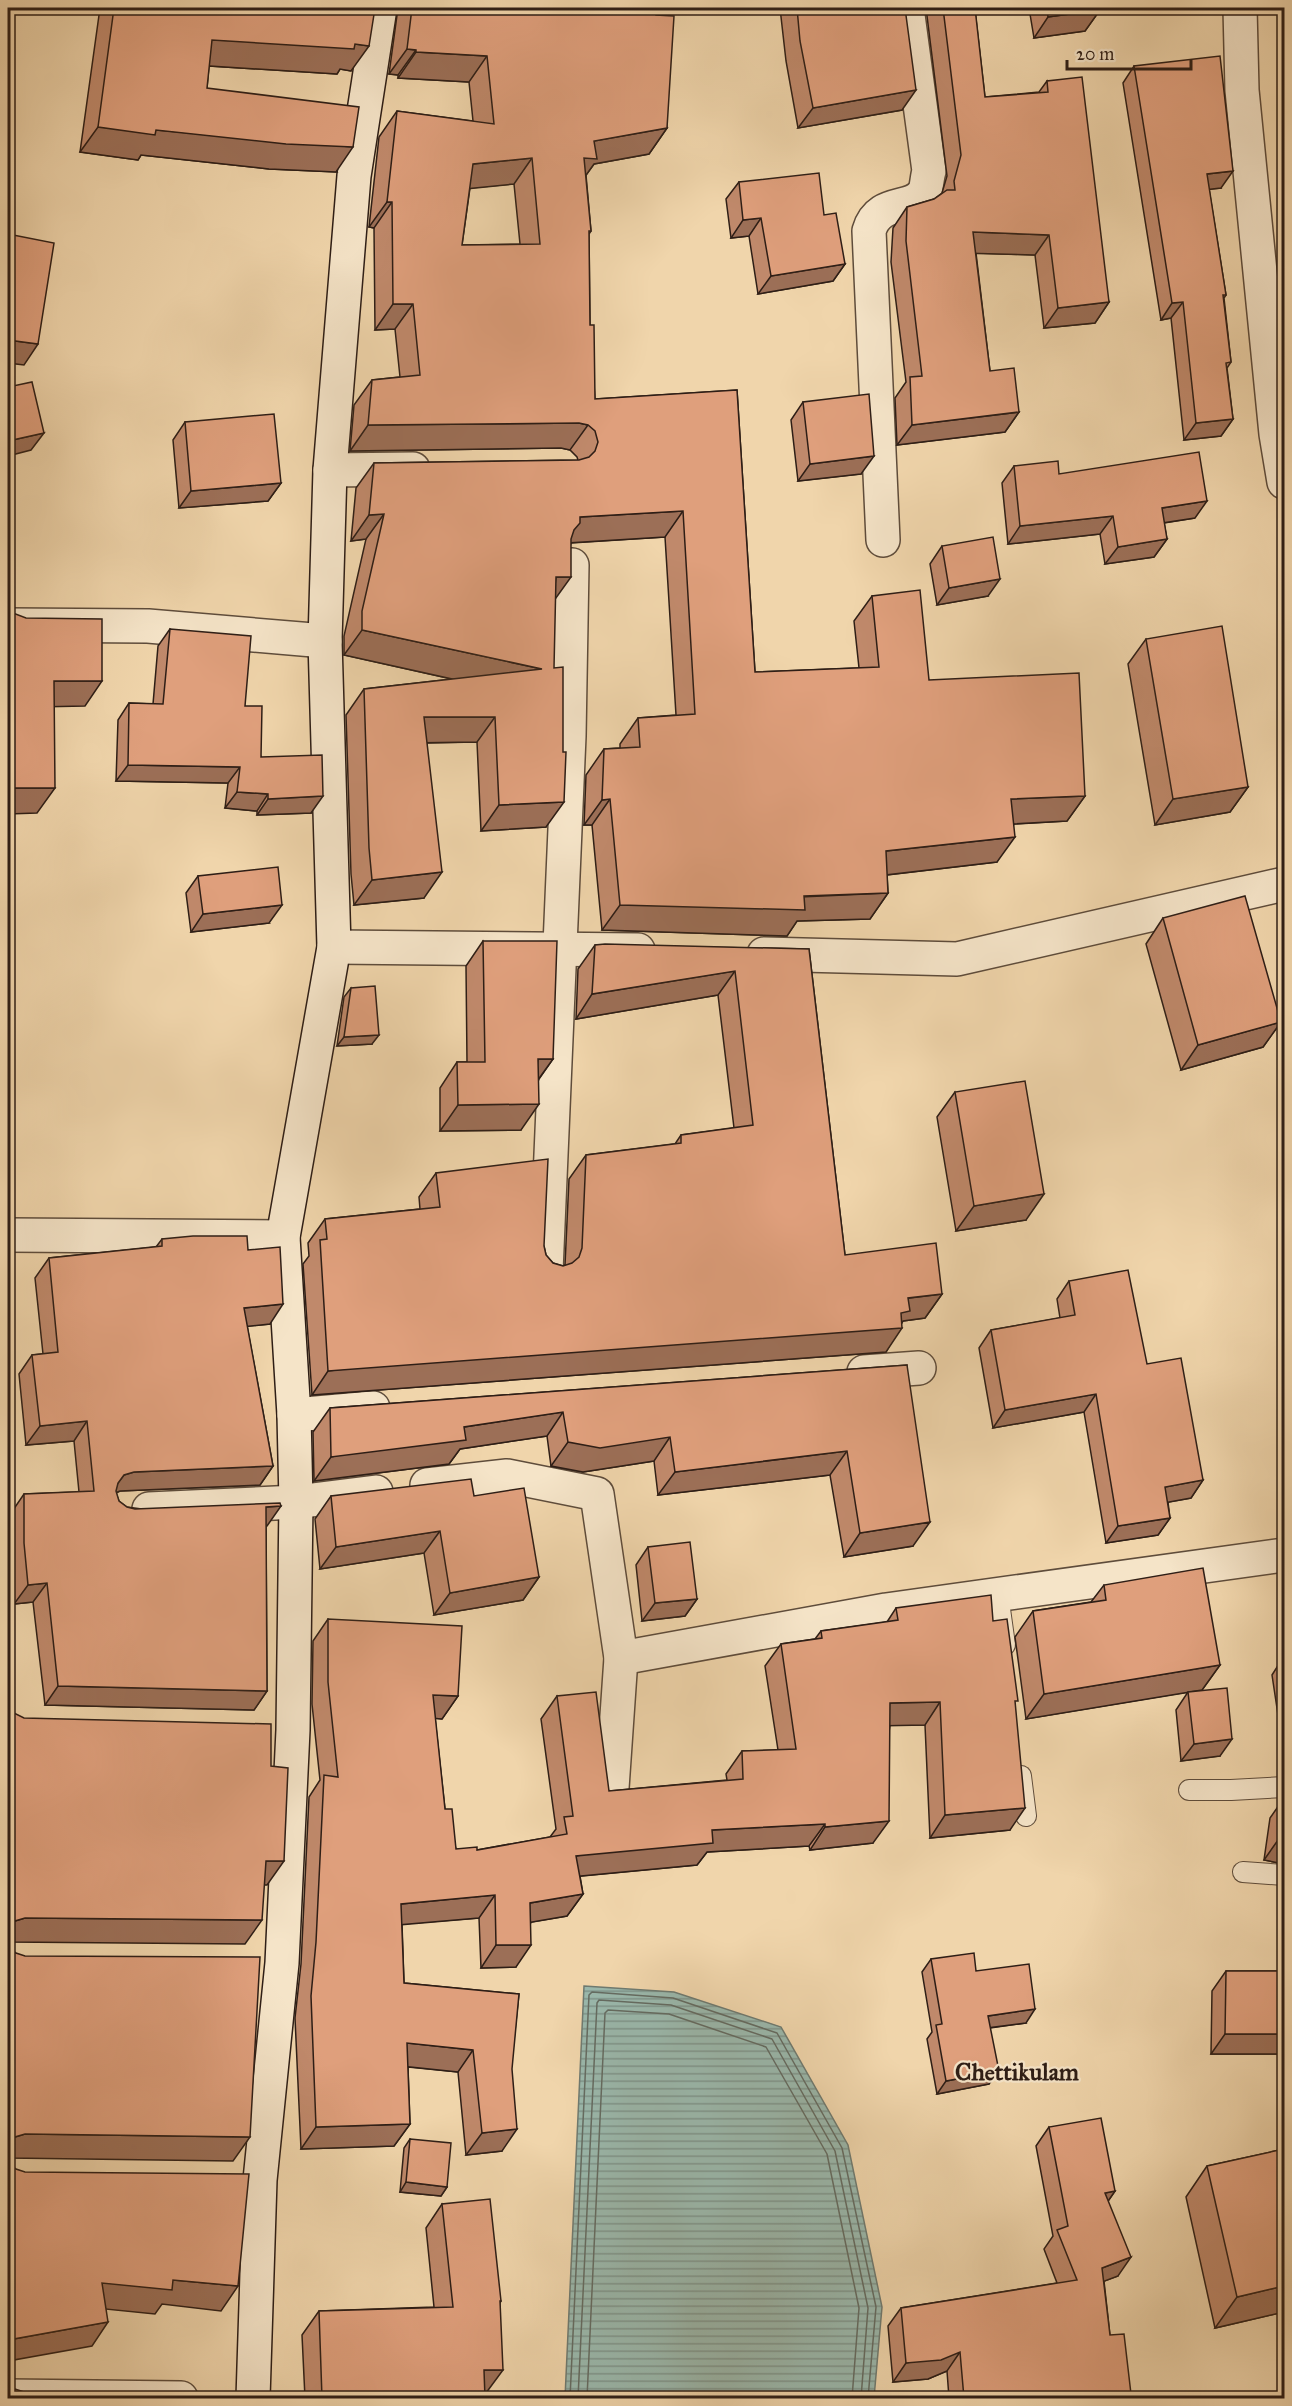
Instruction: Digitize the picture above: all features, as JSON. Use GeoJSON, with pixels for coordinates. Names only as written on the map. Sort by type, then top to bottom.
{"type":"FeatureCollection","features":[{"type":"Feature","properties":{"kind":"street"},"geometry":{"type":"LineString","coordinates":[[253,2398],[281,1730],[296,1502],[294,1416],[284,1236],[334,947],[325,641],[330,471],[354,176],[380,8]]}},
{"type":"Feature","properties":{"kind":"street"},"geometry":{"type":"LineString","coordinates":[[883,540],[869,231],[872,219],[882,211],[914,201],[924,193],[929,171],[908,8]]}},
{"type":"Feature","properties":{"kind":"street"},"geometry":{"type":"LineString","coordinates":[[1240,8],[1242,90],[1276,434],[1284,482]]}},
{"type":"Feature","properties":{"kind":"street"},"geometry":{"type":"LineString","coordinates":[[330,471],[446,469]]}},
{"type":"Feature","properties":{"kind":"street"},"geometry":{"type":"LineString","coordinates":[[546,1271],[569,736],[572,565]]}},
{"type":"Feature","properties":{"kind":"street"},"geometry":{"type":"LineString","coordinates":[[8,625],[148,626],[325,641]]}},
{"type":"Feature","properties":{"kind":"street"},"geometry":{"type":"LineString","coordinates":[[735,953],[957,958],[1284,884]]}},
{"type":"Feature","properties":{"kind":"street"},"geometry":{"type":"LineString","coordinates":[[334,947],[664,951]]}},
{"type":"Feature","properties":{"kind":"street"},"geometry":{"type":"LineString","coordinates":[[8,1235],[284,1236]]}},
{"type":"Feature","properties":{"kind":"street"},"geometry":{"type":"LineString","coordinates":[[837,1374],[919,1368]]}},
{"type":"Feature","properties":{"kind":"street"},"geometry":{"type":"LineString","coordinates":[[294,1416],[400,1406]]}},
{"type":"Feature","properties":{"kind":"street"},"geometry":{"type":"LineString","coordinates":[[121,1510],[296,1502],[507,1476],[597,1494],[621,1658],[612,1788]]}},
{"type":"Feature","properties":{"kind":"street"},"geometry":{"type":"LineString","coordinates":[[621,1658],[886,1610],[1284,1555]]}},
{"type":"Feature","properties":{"kind":"street"},"geometry":{"type":"LineString","coordinates":[[226,2179],[261,2180]]}},
{"type":"Feature","properties":{"kind":"street"},"geometry":{"type":"LineString","coordinates":[[8,2396],[181,2398]]}},
{"type":"Feature","properties":{"kind":"lane"},"geometry":{"type":"LineString","coordinates":[[998,1594],[1007,1664]]}},
{"type":"Feature","properties":{"kind":"lane"},"geometry":{"type":"LineString","coordinates":[[1019,1757],[1026,1816]]}},
{"type":"Feature","properties":{"kind":"lane"},"geometry":{"type":"LineString","coordinates":[[1190,1790],[1284,1787]]}},
{"type":"Feature","properties":{"kind":"lane"},"geometry":{"type":"LineString","coordinates":[[1243,1872],[1284,1875]]}},
{"type":"Feature","properties":{"kind":"water"},"geometry":{"type":"Polygon","coordinates":[[[584,1986],[674,1992],[781,2027],[848,2145],[882,2307],[874,2398],[565,2398],[584,1986]]]}},
{"type":"Feature","properties":{"kind":"building"},"geometry":{"type":"Polygon","coordinates":[[[114,8],[375,8],[369,46],[355,44],[354,49],[212,40],[207,88],[359,107],[353,147],[286,144],[156,130],[155,135],[98,127],[114,8]]]}},
{"type":"Feature","properties":{"kind":"building"},"geometry":{"type":"Polygon","coordinates":[[[412,8],[656,8],[656,15],[674,16],[667,128],[594,141],[597,159],[584,158],[591,231],[589,231],[590,325],[594,325],[595,399],[737,390],[755,672],[879,667],[872,596],[920,590],[929,680],[1079,673],[1085,796],[1011,799],[1015,837],[886,851],[888,893],[804,896],[805,910],[620,905],[610,799],[602,800],[604,749],[640,747],[638,718],[695,714],[683,511],[580,517],[580,523],[571,539],[571,577],[556,577],[554,668],[563,667],[563,752],[566,752],[564,802],[499,805],[495,717],[424,717],[442,872],[372,880],[364,689],[542,669],[362,630],[362,611],[384,514],[369,515],[374,463],[579,460],[589,457],[595,451],[598,442],[595,431],[588,425],[579,423],[368,425],[372,380],[420,375],[413,304],[393,304],[392,202],[387,202],[397,111],[494,124],[487,56],[416,52],[416,50],[407,49],[412,8]],[[532,158],[473,164],[462,245],[540,244],[532,158]]]}},
{"type":"Feature","properties":{"kind":"building"},"geometry":{"type":"Polygon","coordinates":[[[797,8],[905,8],[916,90],[813,108],[800,41],[797,8]]]}},
{"type":"Feature","properties":{"kind":"building"},"geometry":{"type":"Polygon","coordinates":[[[943,8],[975,8],[985,97],[1048,92],[1047,81],[1082,77],[1109,302],[1058,308],[1049,235],[973,232],[990,371],[1014,368],[1019,412],[912,425],[910,377],[922,376],[906,241],[907,207],[934,199],[947,190],[955,190],[954,181],[961,155],[943,8]]]}},
{"type":"Feature","properties":{"kind":"building"},"geometry":{"type":"Polygon","coordinates":[[[1047,8],[1099,8],[1100,10],[1048,17],[1047,8]]]}},
{"type":"Feature","properties":{"kind":"building"},"geometry":{"type":"Polygon","coordinates":[[[1220,56],[1233,171],[1207,174],[1226,295],[1223,295],[1231,362],[1226,363],[1233,419],[1196,423],[1183,302],[1172,303],[1134,66],[1220,56]]]}},
{"type":"Feature","properties":{"kind":"building"},"geometry":{"type":"Polygon","coordinates":[[[819,173],[824,215],[836,213],[845,264],[771,276],[761,218],[743,220],[739,182],[819,173]]]}},
{"type":"Feature","properties":{"kind":"building"},"geometry":{"type":"Polygon","coordinates":[[[8,234],[54,243],[38,344],[8,340],[8,234]]]}},
{"type":"Feature","properties":{"kind":"building"},"geometry":{"type":"Polygon","coordinates":[[[32,382],[44,433],[8,441],[8,387],[32,382]]]}},
{"type":"Feature","properties":{"kind":"building"},"geometry":{"type":"Polygon","coordinates":[[[869,394],[874,456],[810,464],[803,402],[869,394]]]}},
{"type":"Feature","properties":{"kind":"building"},"geometry":{"type":"Polygon","coordinates":[[[274,414],[281,483],[191,491],[185,422],[274,414]]]}},
{"type":"Feature","properties":{"kind":"building"},"geometry":{"type":"Polygon","coordinates":[[[1199,452],[1207,501],[1162,508],[1167,539],[1118,547],[1113,516],[1020,526],[1014,466],[1058,461],[1059,474],[1199,452]]]}},
{"type":"Feature","properties":{"kind":"building"},"geometry":{"type":"Polygon","coordinates":[[[993,537],[1000,579],[949,588],[942,546],[993,537]]]}},
{"type":"Feature","properties":{"kind":"building"},"geometry":{"type":"Polygon","coordinates":[[[8,613],[26,618],[102,619],[102,681],[54,681],[55,788],[8,788],[8,613]]]}},
{"type":"Feature","properties":{"kind":"building"},"geometry":{"type":"Polygon","coordinates":[[[1222,626],[1248,787],[1173,799],[1146,639],[1222,626]]]}},
{"type":"Feature","properties":{"kind":"building"},"geometry":{"type":"Polygon","coordinates":[[[170,629],[251,636],[245,706],[262,706],[261,757],[322,755],[323,796],[268,799],[268,794],[237,792],[240,767],[128,765],[129,703],[163,704],[170,629]]]}},
{"type":"Feature","properties":{"kind":"building"},"geometry":{"type":"Polygon","coordinates":[[[278,867],[282,905],[203,914],[198,876],[278,867]]]}},
{"type":"Feature","properties":{"kind":"building"},"geometry":{"type":"Polygon","coordinates":[[[1245,896],[1281,1022],[1198,1045],[1163,918],[1245,896]]]}},
{"type":"Feature","properties":{"kind":"building"},"geometry":{"type":"Polygon","coordinates":[[[483,941],[557,941],[553,1059],[538,1059],[539,1104],[458,1105],[457,1062],[485,1062],[483,941]]]}},
{"type":"Feature","properties":{"kind":"building"},"geometry":{"type":"Polygon","coordinates":[[[595,945],[809,949],[845,1255],[936,1243],[942,1294],[908,1298],[910,1311],[901,1313],[902,1328],[328,1371],[320,1240],[327,1239],[325,1219],[440,1207],[436,1173],[548,1159],[544,1246],[546,1255],[553,1263],[563,1266],[579,1257],[582,1248],[586,1155],[681,1143],[681,1135],[753,1125],[735,971],[592,994],[595,945]]]}},
{"type":"Feature","properties":{"kind":"building"},"geometry":{"type":"Polygon","coordinates":[[[375,986],[379,1035],[344,1037],[351,988],[375,986]]]}},
{"type":"Feature","properties":{"kind":"building"},"geometry":{"type":"Polygon","coordinates":[[[1025,1081],[1044,1194],[974,1206],[955,1092],[1025,1081]]]}},
{"type":"Feature","properties":{"kind":"building"},"geometry":{"type":"Polygon","coordinates":[[[193,1236],[247,1236],[248,1250],[280,1247],[283,1304],[244,1308],[273,1466],[134,1472],[124,1475],[116,1491],[119,1501],[135,1509],[280,1503],[281,1506],[266,1507],[267,1691],[58,1686],[47,1583],[28,1585],[24,1543],[24,1494],[94,1491],[87,1421],[40,1426],[32,1355],[58,1352],[49,1258],[162,1246],[162,1239],[193,1236]]]}},
{"type":"Feature","properties":{"kind":"building"},"geometry":{"type":"Polygon","coordinates":[[[1128,1270],[1147,1364],[1181,1358],[1203,1480],[1165,1487],[1170,1518],[1118,1526],[1096,1394],[1005,1410],[991,1330],[1075,1315],[1069,1281],[1128,1270]]]}},
{"type":"Feature","properties":{"kind":"building"},"geometry":{"type":"Polygon","coordinates":[[[907,1365],[930,1522],[860,1533],[847,1451],[675,1472],[670,1437],[600,1448],[568,1442],[563,1412],[464,1427],[466,1440],[331,1457],[330,1408],[907,1365]]]}},
{"type":"Feature","properties":{"kind":"building"},"geometry":{"type":"Polygon","coordinates":[[[471,1479],[474,1496],[524,1488],[539,1577],[450,1593],[440,1531],[336,1547],[331,1496],[471,1479]]]}},
{"type":"Feature","properties":{"kind":"building"},"geometry":{"type":"Polygon","coordinates":[[[690,1542],[697,1599],[655,1603],[648,1547],[690,1542]]]}},
{"type":"Feature","properties":{"kind":"building"},"geometry":{"type":"Polygon","coordinates":[[[1203,1568],[1220,1665],[1044,1694],[1033,1611],[1106,1600],[1104,1585],[1203,1568]]]}},
{"type":"Feature","properties":{"kind":"building"},"geometry":{"type":"Polygon","coordinates":[[[991,1595],[993,1621],[1007,1619],[1018,1701],[1015,1701],[1025,1808],[945,1815],[940,1702],[890,1703],[889,1821],[825,1827],[825,1824],[712,1830],[713,1843],[576,1856],[583,1894],[530,1903],[531,1945],[496,1945],[495,1895],[401,1904],[404,1983],[519,1994],[512,2069],[517,2129],[482,2133],[473,2050],[407,2043],[410,2124],[316,2127],[311,1996],[316,1942],[324,1775],[338,1777],[328,1682],[328,1619],[462,1626],[458,1696],[433,1695],[445,1809],[452,1809],[456,1849],[477,1847],[477,1850],[567,1834],[564,1817],[573,1816],[557,1696],[596,1692],[609,1791],[743,1779],[742,1751],[796,1749],[781,1644],[822,1638],[821,1631],[898,1620],[896,1608],[991,1595]]]}},
{"type":"Feature","properties":{"kind":"building"},"geometry":{"type":"Polygon","coordinates":[[[1227,1688],[1232,1739],[1194,1744],[1188,1692],[1227,1688]]]}},
{"type":"Feature","properties":{"kind":"building"},"geometry":{"type":"Polygon","coordinates":[[[8,1712],[24,1718],[271,1724],[271,1766],[288,1768],[284,1861],[266,1861],[262,1920],[25,1918],[15,1921],[9,1927],[8,1932],[8,1712]]]}},
{"type":"Feature","properties":{"kind":"building"},"geometry":{"type":"Polygon","coordinates":[[[1284,1798],[1284,1841],[1278,1840],[1284,1798]]]}},
{"type":"Feature","properties":{"kind":"building"},"geometry":{"type":"Polygon","coordinates":[[[8,1941],[9,1947],[25,1956],[260,1957],[250,2137],[25,2134],[15,2137],[8,2148],[8,1941]]]}},
{"type":"Feature","properties":{"kind":"building"},"geometry":{"type":"Polygon","coordinates":[[[974,1953],[976,1971],[1029,1964],[1035,2009],[988,2016],[999,2071],[946,2081],[936,2025],[942,2024],[931,1959],[974,1953]]]}},
{"type":"Feature","properties":{"kind":"building"},"geometry":{"type":"Polygon","coordinates":[[[1226,1971],[1284,1971],[1284,2034],[1225,2034],[1226,1971]]]}},
{"type":"Feature","properties":{"kind":"building"},"geometry":{"type":"Polygon","coordinates":[[[1101,2118],[1115,2191],[1105,2193],[1131,2257],[1102,2268],[1110,2335],[1124,2334],[1131,2394],[1100,2398],[964,2398],[960,2352],[941,2360],[906,2363],[901,2308],[1077,2280],[1057,2230],[1068,2226],[1049,2127],[1101,2118]]]}},
{"type":"Feature","properties":{"kind":"building"},"geometry":{"type":"Polygon","coordinates":[[[410,2139],[451,2143],[447,2187],[406,2182],[410,2139]]]}},
{"type":"Feature","properties":{"kind":"building"},"geometry":{"type":"Polygon","coordinates":[[[1284,2149],[1284,2286],[1237,2297],[1207,2166],[1284,2149]]]}},
{"type":"Feature","properties":{"kind":"building"},"geometry":{"type":"Polygon","coordinates":[[[8,2157],[9,2163],[25,2172],[249,2174],[238,2286],[173,2280],[172,2290],[102,2283],[108,2322],[8,2340],[8,2157]]]}},
{"type":"Feature","properties":{"kind":"building"},"geometry":{"type":"Polygon","coordinates":[[[490,2199],[501,2301],[503,2370],[484,2370],[485,2398],[322,2398],[319,2311],[453,2307],[442,2204],[490,2199]]]}},
{"type":"Feature","properties":{"kind":"building"},"geometry":{"type":"Polygon","coordinates":[[[8,2387],[24,2392],[51,2392],[103,2398],[8,2398],[8,2387]]]}},
{"type":"Feature","properties":{"kind":"district","name":"Chettikulam"},"geometry":{"type":"Point","coordinates":[1017,2072]}}]}
